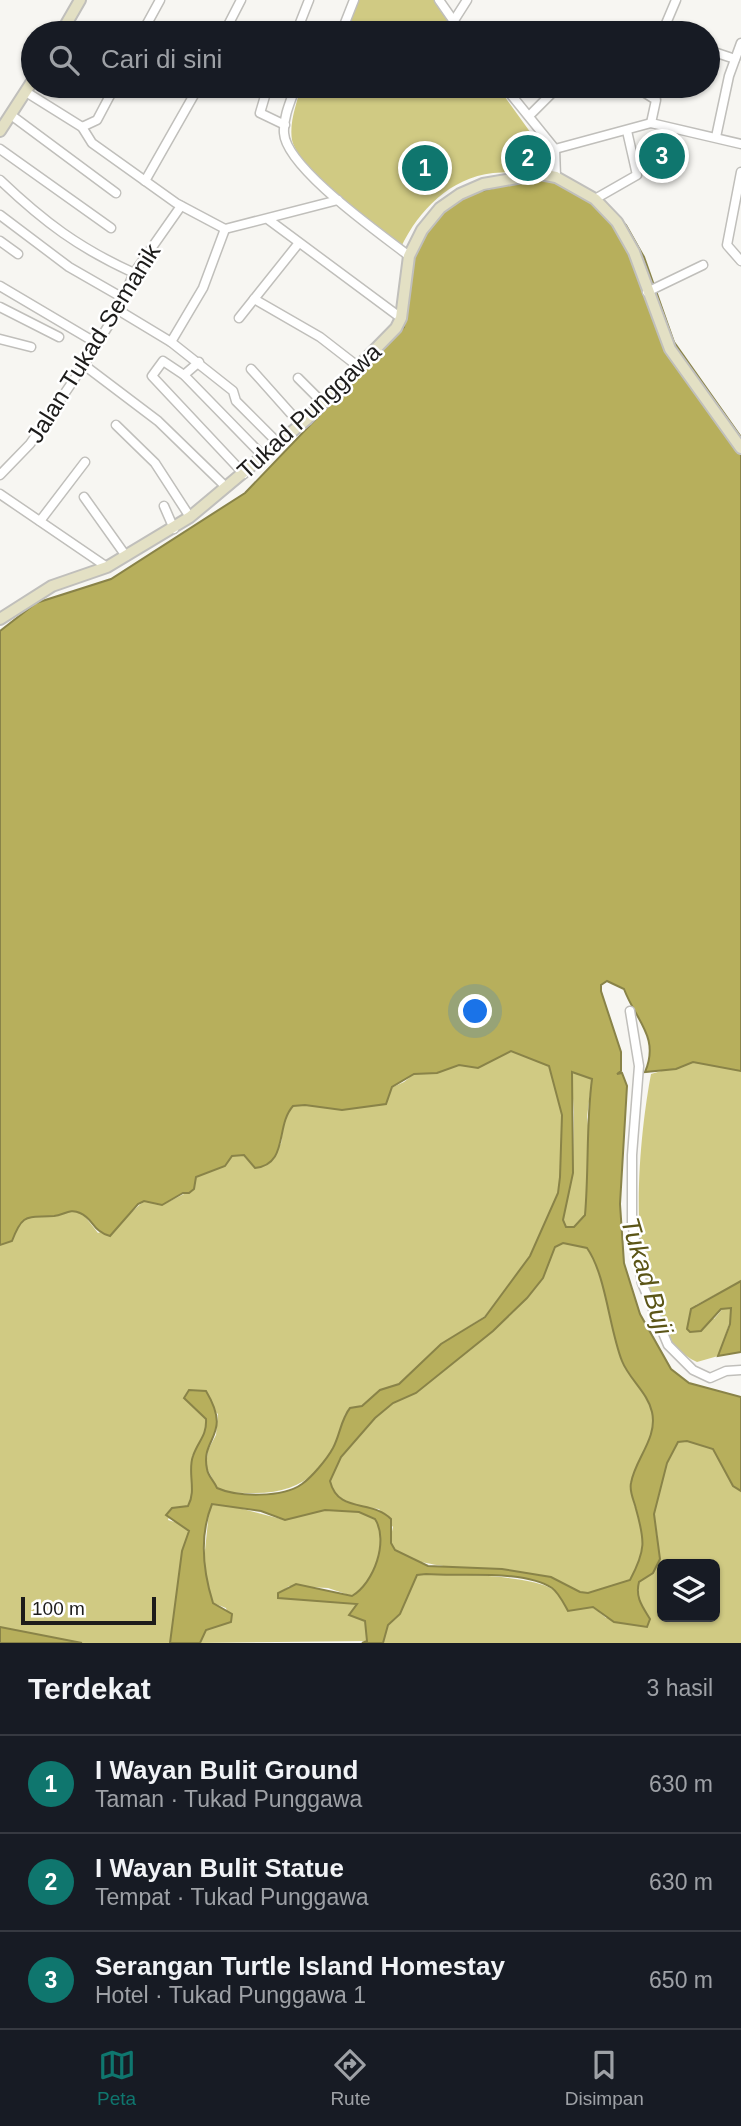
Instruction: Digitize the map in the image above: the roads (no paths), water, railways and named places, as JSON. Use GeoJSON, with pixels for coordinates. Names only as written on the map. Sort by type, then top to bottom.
{"type":"FeatureCollection","features":[{"type":"Feature","properties":{"kind":"street"},"geometry":{"type":"LineString","coordinates":[[68,21],[80,0]]}},
{"type":"Feature","properties":{"kind":"street"},"geometry":{"type":"LineString","coordinates":[[149,21],[160,0]]}},
{"type":"Feature","properties":{"kind":"street"},"geometry":{"type":"LineString","coordinates":[[230,21],[241,0]]}},
{"type":"Feature","properties":{"kind":"street"},"geometry":{"type":"LineString","coordinates":[[301,21],[309,0]]}},
{"type":"Feature","properties":{"kind":"street"},"geometry":{"type":"LineString","coordinates":[[346,21],[354,0]]}},
{"type":"Feature","properties":{"kind":"street"},"geometry":{"type":"LineString","coordinates":[[439,0],[452,21]]}},
{"type":"Feature","properties":{"kind":"street"},"geometry":{"type":"LineString","coordinates":[[454,21],[467,0]]}},
{"type":"Feature","properties":{"kind":"street"},"geometry":{"type":"LineString","coordinates":[[667,21],[676,0]]}},
{"type":"Feature","properties":{"kind":"street"},"geometry":{"type":"LineString","coordinates":[[716,137],[729,76],[741,43]]}},
{"type":"Feature","properties":{"kind":"street"},"geometry":{"type":"LineString","coordinates":[[720,54],[735,59]]}},
{"type":"Feature","properties":{"kind":"street"},"geometry":{"type":"LineString","coordinates":[[729,76],[741,79]]}},
{"type":"Feature","properties":{"kind":"street"},"geometry":{"type":"LineString","coordinates":[[0,131],[22,98]]}},
{"type":"Feature","properties":{"kind":"street"},"geometry":{"type":"LineString","coordinates":[[36,98],[82,127],[92,143],[181,206],[225,229],[338,200]]}},
{"type":"Feature","properties":{"kind":"street"},"geometry":{"type":"LineString","coordinates":[[82,127],[97,120],[109,98]]}},
{"type":"Feature","properties":{"kind":"street"},"geometry":{"type":"LineString","coordinates":[[145,181],[192,98]]}},
{"type":"Feature","properties":{"kind":"street"},"geometry":{"type":"LineString","coordinates":[[264,98],[260,113],[285,125]]}},
{"type":"Feature","properties":{"kind":"street"},"geometry":{"type":"LineString","coordinates":[[293,98],[285,125],[285,139],[295,156],[338,200],[409,256]]}},
{"type":"Feature","properties":{"kind":"street"},"geometry":{"type":"LineString","coordinates":[[514,98],[555,149],[556,177]]}},
{"type":"Feature","properties":{"kind":"street"},"geometry":{"type":"LineString","coordinates":[[529,116],[547,98]]}},
{"type":"Feature","properties":{"kind":"street"},"geometry":{"type":"LineString","coordinates":[[651,123],[656,100],[653,98]]}},
{"type":"Feature","properties":{"kind":"street"},"geometry":{"type":"LineString","coordinates":[[11,115],[116,193]]}},
{"type":"Feature","properties":{"kind":"street"},"geometry":{"type":"LineString","coordinates":[[555,149],[651,123],[741,144]]}},
{"type":"Feature","properties":{"kind":"street"},"geometry":{"type":"LineString","coordinates":[[595,199],[637,175],[627,131]]}},
{"type":"Feature","properties":{"kind":"street"},"geometry":{"type":"LineString","coordinates":[[0,149],[111,228]]}},
{"type":"Feature","properties":{"kind":"street"},"geometry":{"type":"LineString","coordinates":[[741,172],[727,245],[741,261]]}},
{"type":"Feature","properties":{"kind":"street","name":"Tukad Punggawa"},"geometry":{"type":"LineString","coordinates":[[0,620],[52,586],[107,567],[190,517],[264,457],[324,404],[394,331],[401,318],[409,256],[422,230],[440,208],[460,194],[483,184],[516,176],[540,174],[556,177],[595,199],[626,236],[670,349],[741,448]]}},
{"type":"Feature","properties":{"kind":"street"},"geometry":{"type":"LineString","coordinates":[[0,180],[59,233],[83,249],[134,274]]}},
{"type":"Feature","properties":{"kind":"street","name":"Jalan Tukad Semanik"},"geometry":{"type":"LineString","coordinates":[[0,475],[30,444],[84,365],[118,310],[134,274],[181,206]]}},
{"type":"Feature","properties":{"kind":"street"},"geometry":{"type":"LineString","coordinates":[[0,215],[69,267],[123,298]]}},
{"type":"Feature","properties":{"kind":"street"},"geometry":{"type":"LineString","coordinates":[[268,220],[401,318]]}},
{"type":"Feature","properties":{"kind":"street"},"geometry":{"type":"LineString","coordinates":[[172,342],[202,288],[225,229]]}},
{"type":"Feature","properties":{"kind":"street"},"geometry":{"type":"LineString","coordinates":[[0,241],[18,254]]}},
{"type":"Feature","properties":{"kind":"street"},"geometry":{"type":"LineString","coordinates":[[239,318],[298,243]]}},
{"type":"Feature","properties":{"kind":"street"},"geometry":{"type":"LineString","coordinates":[[647,292],[703,265]]}},
{"type":"Feature","properties":{"kind":"street"},"geometry":{"type":"LineString","coordinates":[[0,286],[98,344]]}},
{"type":"Feature","properties":{"kind":"street"},"geometry":{"type":"LineString","coordinates":[[254,299],[320,337],[360,368]]}},
{"type":"Feature","properties":{"kind":"street"},"geometry":{"type":"LineString","coordinates":[[0,307],[59,337]]}},
{"type":"Feature","properties":{"kind":"street"},"geometry":{"type":"LineString","coordinates":[[118,310],[172,342],[199,362],[233,391],[236,401],[279,444]]}},
{"type":"Feature","properties":{"kind":"street"},"geometry":{"type":"LineString","coordinates":[[0,339],[31,347]]}},
{"type":"Feature","properties":{"kind":"street"},"geometry":{"type":"LineString","coordinates":[[244,474],[153,377],[153,373],[164,361],[184,375],[264,457]]}},
{"type":"Feature","properties":{"kind":"street"},"geometry":{"type":"LineString","coordinates":[[184,375],[199,362]]}},
{"type":"Feature","properties":{"kind":"street"},"geometry":{"type":"LineString","coordinates":[[84,365],[158,421],[226,488]]}},
{"type":"Feature","properties":{"kind":"street"},"geometry":{"type":"LineString","coordinates":[[251,369],[300,425]]}},
{"type":"Feature","properties":{"kind":"street"},"geometry":{"type":"LineString","coordinates":[[298,378],[324,404]]}},
{"type":"Feature","properties":{"kind":"street"},"geometry":{"type":"LineString","coordinates":[[223,414],[236,401]]}},
{"type":"Feature","properties":{"kind":"street"},"geometry":{"type":"LineString","coordinates":[[116,425],[155,463],[190,517]]}},
{"type":"Feature","properties":{"kind":"street"},"geometry":{"type":"LineString","coordinates":[[40,521],[85,462]]}},
{"type":"Feature","properties":{"kind":"street"},"geometry":{"type":"LineString","coordinates":[[0,494],[107,567]]}},
{"type":"Feature","properties":{"kind":"street"},"geometry":{"type":"LineString","coordinates":[[84,497],[126,556]]}},
{"type":"Feature","properties":{"kind":"street"},"geometry":{"type":"LineString","coordinates":[[164,506],[174,529]]}},
{"type":"Feature","properties":{"kind":"street"},"geometry":{"type":"LineString","coordinates":[[630,1012],[639,1066],[632,1155],[632,1222],[642,1283],[665,1340],[684,1362],[710,1378],[726,1371],[741,1370]]}},
{"type":"Feature","properties":{"kind":"place","name":"Serangan Turtle Island Homestay"},"geometry":{"type":"Point","coordinates":[662,156]}},
{"type":"Feature","properties":{"kind":"place","name":"I Wayan Bulit Statue"},"geometry":{"type":"Point","coordinates":[528,158]}},
{"type":"Feature","properties":{"kind":"place","name":"I Wayan Bulit Ground"},"geometry":{"type":"Point","coordinates":[425,168]}},
{"type":"Feature","properties":{"kind":"water label","name":"Tukad Buji"},"geometry":{"type":"Point","coordinates":[647,1276]}}]}
